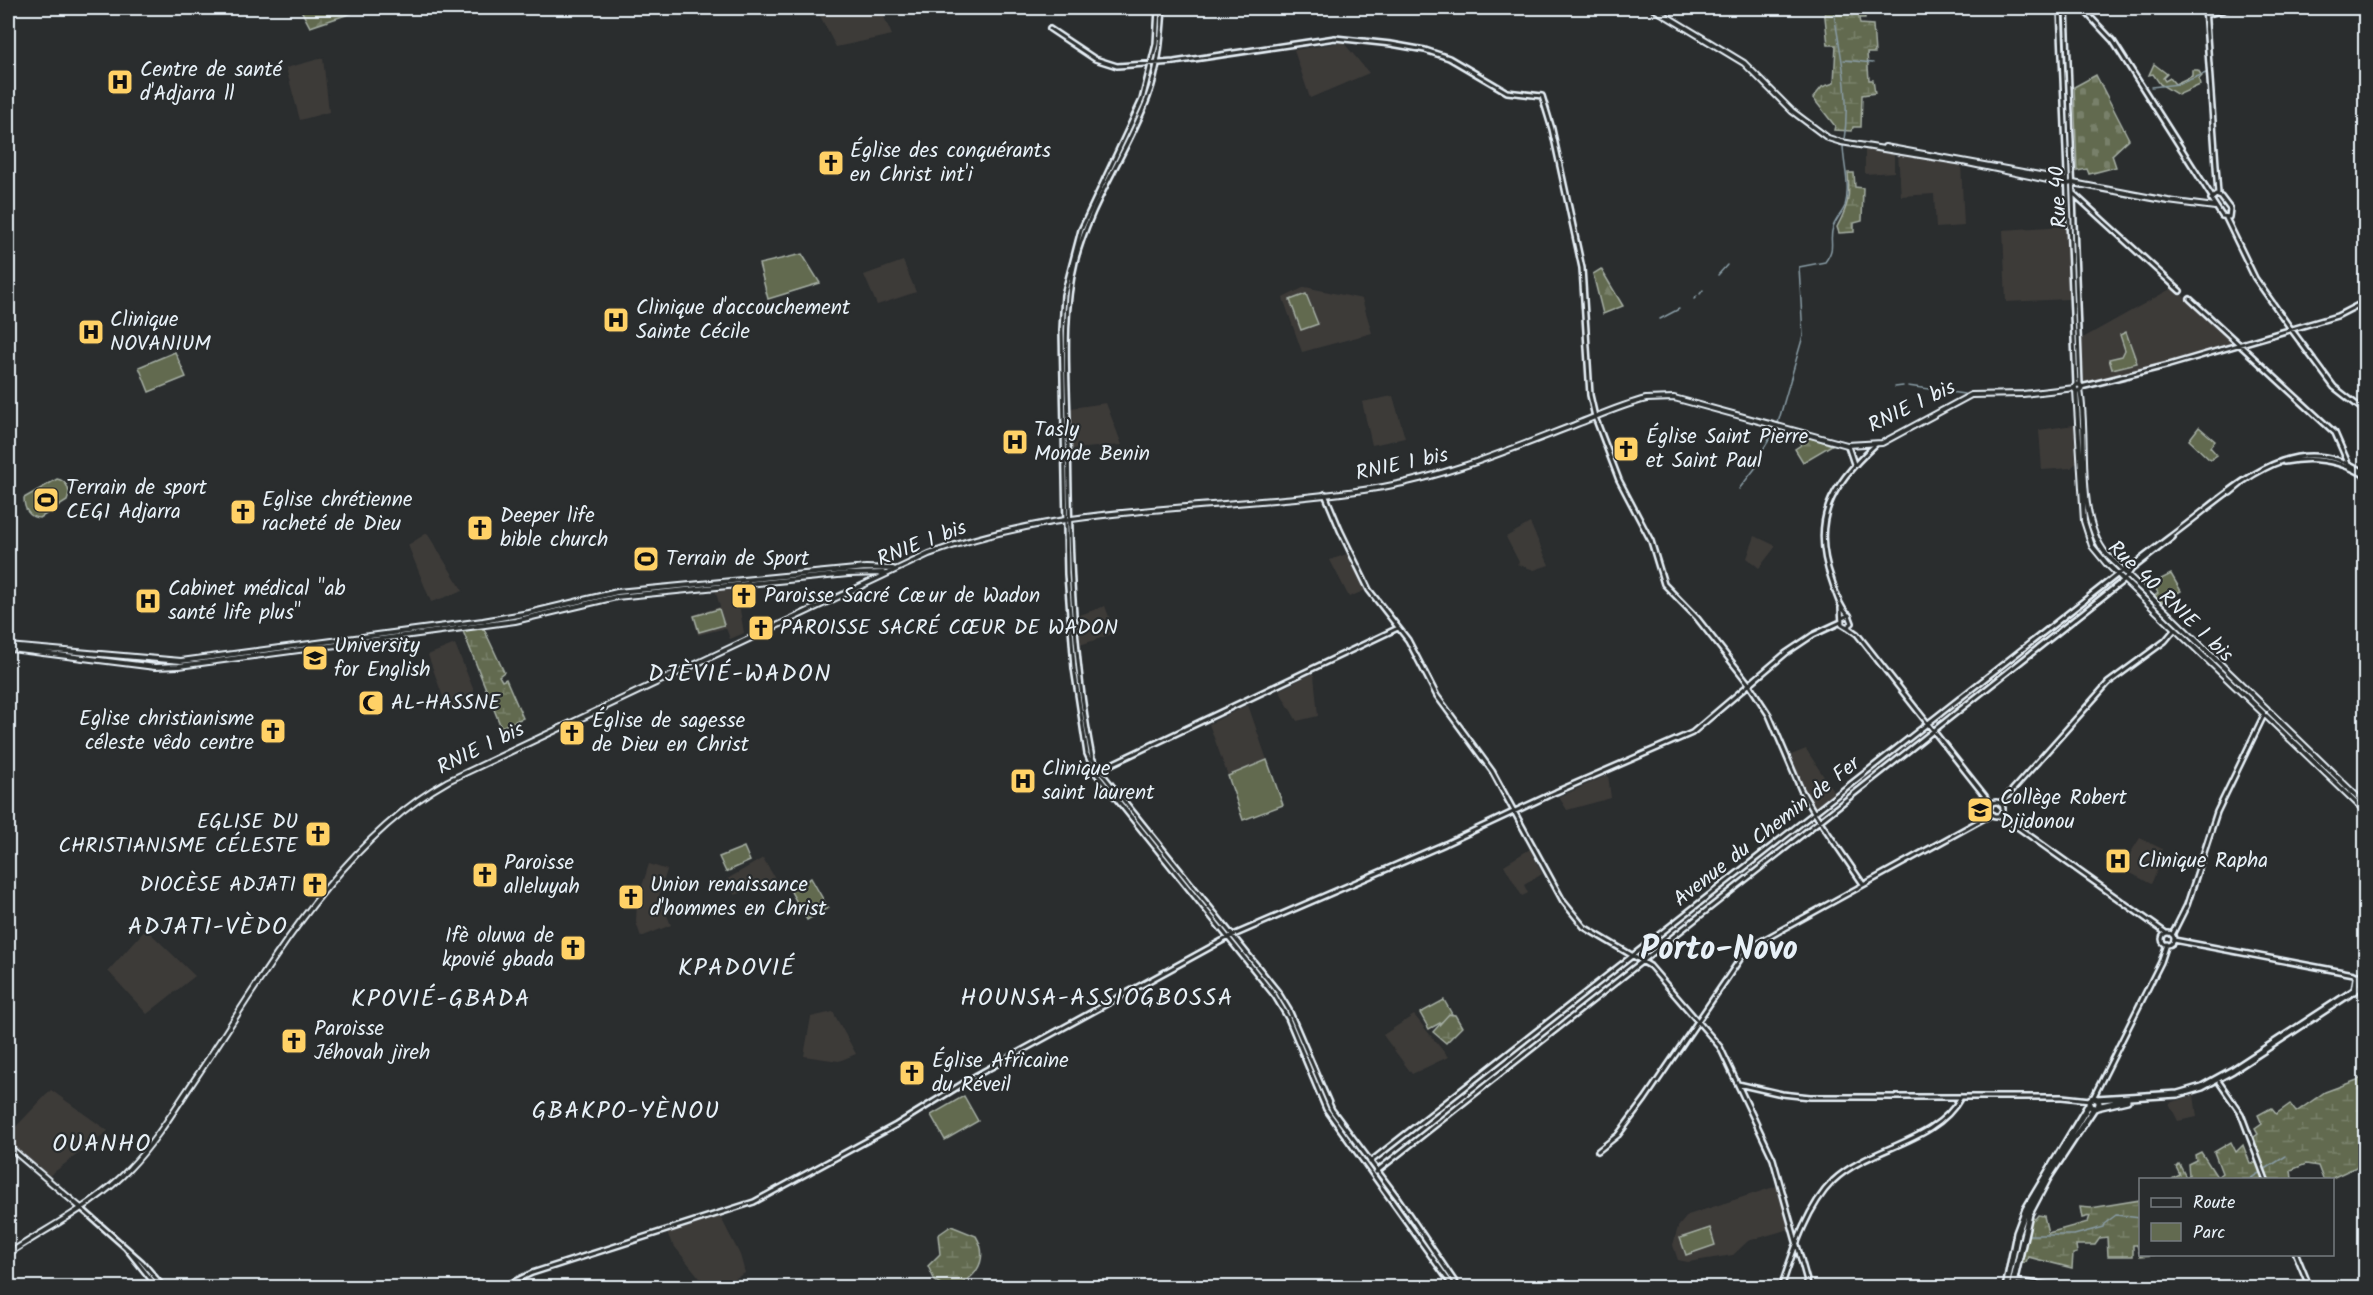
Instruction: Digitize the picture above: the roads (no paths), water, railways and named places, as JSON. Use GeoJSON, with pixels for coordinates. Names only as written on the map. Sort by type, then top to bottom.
{"type":"FeatureCollection","features":[{"type":"Feature","properties":{"kind":"highway"},"geometry":{"type":"LineString","coordinates":[[2355,991],[2356,976],[2366,976]]}},
{"type":"Feature","properties":{"kind":"highway"},"geometry":{"type":"LineString","coordinates":[[2093,1103],[2178,1094],[2202,1087],[2365,985]]}},
{"type":"Feature","properties":{"kind":"highway"},"geometry":{"type":"LineString","coordinates":[[2093,1103],[2180,1096],[2219,1082],[2365,985]]}},
{"type":"Feature","properties":{"kind":"highway"},"geometry":{"type":"LineString","coordinates":[[2012,1287],[2029,1214],[2093,1103]]}},
{"type":"Feature","properties":{"kind":"highway"},"geometry":{"type":"LineString","coordinates":[[2006,1287],[2017,1233],[2026,1209],[2093,1103]]}},
{"type":"Feature","properties":{"kind":"main road"},"geometry":{"type":"LineString","coordinates":[[1653,8],[1744,63],[1792,111],[1828,138],[1841,141]]}},
{"type":"Feature","properties":{"kind":"main road"},"geometry":{"type":"LineString","coordinates":[[1657,8],[1746,61],[1793,108],[1826,134],[1848,144],[1930,153],[2067,182],[2168,201],[2215,207]]}},
{"type":"Feature","properties":{"kind":"main road","name":"RNIE 1 bis"},"geometry":{"type":"LineString","coordinates":[[8,1254],[81,1208],[114,1184],[142,1154],[302,921],[353,860],[403,810],[448,781],[893,569],[968,541],[1066,520],[1383,487],[1446,472],[1639,400],[1674,398],[1848,445],[1875,445],[1968,396],[2024,394],[2077,388]]}},
{"type":"Feature","properties":{"kind":"main road","name":"Rue 40 RNIE 1 bis"},"geometry":{"type":"LineString","coordinates":[[2077,388],[2092,529],[2104,552],[2266,713]]}},
{"type":"Feature","properties":{"kind":"main road","name":"Rue 40 RNIE 1 bis"},"geometry":{"type":"LineString","coordinates":[[2077,388],[2084,521],[2092,546],[2175,629],[2366,805]]}},
{"type":"Feature","properties":{"kind":"main road"},"geometry":{"type":"LineString","coordinates":[[8,647],[181,661],[483,621],[529,613],[616,592],[866,568],[893,569]]}},
{"type":"Feature","properties":{"kind":"main road"},"geometry":{"type":"LineString","coordinates":[[8,647],[155,667],[179,666],[514,621],[616,597],[839,575],[884,573]]}},
{"type":"Feature","properties":{"kind":"main road"},"geometry":{"type":"LineString","coordinates":[[2266,713],[2366,812]]}},
{"type":"Feature","properties":{"kind":"main road"},"geometry":{"type":"LineString","coordinates":[[8,1146],[81,1208]]}},
{"type":"Feature","properties":{"kind":"street"},"geometry":{"type":"LineString","coordinates":[[1158,8],[1156,44],[1142,100],[1080,230],[1068,276],[1062,330],[1066,520],[1074,668],[1090,763],[1231,936]]}},
{"type":"Feature","properties":{"kind":"street"},"geometry":{"type":"LineString","coordinates":[[1163,8],[1157,63],[1149,96],[1086,228],[1072,278],[1067,338],[1066,520],[1080,675],[1092,758],[1099,770],[1231,936],[1284,1009],[1326,1109],[1368,1164],[1454,1287]]}},
{"type":"Feature","properties":{"kind":"street","name":"Rue 40"},"geometry":{"type":"LineString","coordinates":[[2060,8],[2077,388]]}},
{"type":"Feature","properties":{"kind":"street","name":"Rue 40"},"geometry":{"type":"LineString","coordinates":[[2066,8],[2073,183],[2077,388]]}},
{"type":"Feature","properties":{"kind":"street"},"geometry":{"type":"LineString","coordinates":[[2082,8],[2113,41],[2212,197],[2215,207],[2226,218],[2255,278],[2334,387],[2366,412]]}},
{"type":"Feature","properties":{"kind":"street"},"geometry":{"type":"LineString","coordinates":[[2205,8],[2218,194],[2231,210],[2230,216],[2226,218]]}},
{"type":"Feature","properties":{"kind":"street"},"geometry":{"type":"LineString","coordinates":[[2206,15],[2230,8]]}},
{"type":"Feature","properties":{"kind":"street"},"geometry":{"type":"LineString","coordinates":[[1050,29],[1108,65],[1151,64],[1341,38],[1429,51],[1468,67],[1507,92],[1542,96],[1552,129],[1582,267],[1590,395],[1595,417],[1619,480],[1650,541],[1664,584],[1697,618],[1749,684],[1769,715],[1801,790],[1863,884]]}},
{"type":"Feature","properties":{"kind":"street"},"geometry":{"type":"LineString","coordinates":[[2068,193],[2073,193],[2180,291]]}},
{"type":"Feature","properties":{"kind":"street"},"geometry":{"type":"LineString","coordinates":[[2212,197],[2218,194]]}},
{"type":"Feature","properties":{"kind":"street"},"geometry":{"type":"LineString","coordinates":[[2190,299],[2335,433],[2348,463]]}},
{"type":"Feature","properties":{"kind":"street"},"geometry":{"type":"LineString","coordinates":[[2077,388],[2341,315],[2366,301]]}},
{"type":"Feature","properties":{"kind":"street"},"geometry":{"type":"LineString","coordinates":[[1848,445],[1854,464]]}},
{"type":"Feature","properties":{"kind":"street"},"geometry":{"type":"LineString","coordinates":[[1875,445],[1854,464],[1835,488],[1824,529],[1825,558],[1840,603],[1841,620],[1846,627],[1857,634],[1985,796],[1992,814]]}},
{"type":"Feature","properties":{"kind":"street"},"geometry":{"type":"LineString","coordinates":[[2131,569],[2249,476],[2268,465],[2313,456],[2348,463],[2366,475]]}},
{"type":"Feature","properties":{"kind":"street"},"geometry":{"type":"LineString","coordinates":[[2131,569],[2250,477],[2273,464],[2322,459],[2366,475]]}},
{"type":"Feature","properties":{"kind":"street"},"geometry":{"type":"LineString","coordinates":[[1325,494],[1369,590],[1408,640],[1433,690],[1492,771],[1550,881],[1577,920],[1642,959],[1659,975],[1720,1047],[1773,1159],[1798,1240],[1809,1287]]}},
{"type":"Feature","properties":{"kind":"street","name":"Avenue du Chemin de Fer"},"geometry":{"type":"LineString","coordinates":[[1368,1164],[1478,1075],[1635,956],[2118,574],[2126,573],[2131,569]]}},
{"type":"Feature","properties":{"kind":"street","name":"Avenue du Chemin de Fer"},"geometry":{"type":"LineString","coordinates":[[1374,1174],[1642,959],[2124,580],[2126,573]]}},
{"type":"Feature","properties":{"kind":"street"},"geometry":{"type":"LineString","coordinates":[[1840,603],[1853,622],[1857,634]]}},
{"type":"Feature","properties":{"kind":"street"},"geometry":{"type":"LineString","coordinates":[[501,1287],[532,1273],[754,1202],[896,1125],[976,1075],[1231,936],[1516,813],[1556,792],[1692,733],[1786,652],[1848,615]]}},
{"type":"Feature","properties":{"kind":"street"},"geometry":{"type":"LineString","coordinates":[[1846,627],[1853,622]]}},
{"type":"Feature","properties":{"kind":"street"},"geometry":{"type":"LineString","coordinates":[[1099,770],[1398,628]]}},
{"type":"Feature","properties":{"kind":"street"},"geometry":{"type":"LineString","coordinates":[[2000,804],[2108,683],[2165,641],[2175,629]]}},
{"type":"Feature","properties":{"kind":"street"},"geometry":{"type":"LineString","coordinates":[[1738,1084],[1801,1096],[2062,1097],[2093,1103],[2167,945],[2185,912],[2217,812],[2266,713]]}},
{"type":"Feature","properties":{"kind":"street"},"geometry":{"type":"LineString","coordinates":[[1985,796],[1994,803],[2000,804]]}},
{"type":"Feature","properties":{"kind":"street"},"geometry":{"type":"LineString","coordinates":[[1990,807],[1994,803]]}},
{"type":"Feature","properties":{"kind":"street"},"geometry":{"type":"LineString","coordinates":[[2000,804],[2010,820]]}},
{"type":"Feature","properties":{"kind":"street"},"geometry":{"type":"LineString","coordinates":[[1998,816],[2003,810]]}},
{"type":"Feature","properties":{"kind":"street"},"geometry":{"type":"LineString","coordinates":[[1992,814],[2010,820],[2173,937],[2356,976],[2365,985]]}},
{"type":"Feature","properties":{"kind":"street"},"geometry":{"type":"LineString","coordinates":[[1598,1151],[1621,1131],[1747,949],[1863,884],[1977,825],[1992,814]]}},
{"type":"Feature","properties":{"kind":"street"},"geometry":{"type":"LineString","coordinates":[[2166,933],[2162,939],[2167,945]]}},
{"type":"Feature","properties":{"kind":"street"},"geometry":{"type":"LineString","coordinates":[[2219,1082],[2241,1114],[2266,1178]]}},
{"type":"Feature","properties":{"kind":"street"},"geometry":{"type":"LineString","coordinates":[[1781,1287],[1798,1240],[1833,1182],[1863,1161],[1912,1138],[1943,1119],[1961,1097]]}},
{"type":"Feature","properties":{"kind":"street"},"geometry":{"type":"LineString","coordinates":[[1368,1164],[1378,1171],[1460,1287]]}},
{"type":"Feature","properties":{"kind":"street"},"geometry":{"type":"LineString","coordinates":[[81,1208],[119,1240],[164,1287]]}},
{"type":"Feature","properties":{"kind":"street"},"geometry":{"type":"LineString","coordinates":[[119,1240],[158,1287]]}},
{"type":"Feature","properties":{"kind":"street"},"geometry":{"type":"LineString","coordinates":[[2297,1256],[2310,1287]]}},
{"type":"Feature","properties":{"kind":"street"},"geometry":{"type":"LineString","coordinates":[[2013,1281],[2072,1287]]}},
{"type":"Feature","properties":{"kind":"waterway"},"geometry":{"type":"LineString","coordinates":[[1833,8],[1845,90],[1844,140]]}},
{"type":"Feature","properties":{"kind":"waterway"},"geometry":{"type":"LineString","coordinates":[[1844,60],[1873,63]]}},
{"type":"Feature","properties":{"kind":"waterway"},"geometry":{"type":"LineString","coordinates":[[2151,87],[2179,84],[2206,73]]}},
{"type":"Feature","properties":{"kind":"waterway"},"geometry":{"type":"LineString","coordinates":[[1778,423],[1803,336],[1799,267],[1825,262],[1829,257],[1833,227],[1847,198],[1843,144]]}},
{"type":"Feature","properties":{"kind":"waterway"},"geometry":{"type":"LineString","coordinates":[[1718,275],[1727,265]]}},
{"type":"Feature","properties":{"kind":"waterway"},"geometry":{"type":"LineString","coordinates":[[1700,294],[1703,290]]}},
{"type":"Feature","properties":{"kind":"waterway"},"geometry":{"type":"LineString","coordinates":[[1694,299],[1697,296]]}},
{"type":"Feature","properties":{"kind":"waterway"},"geometry":{"type":"LineString","coordinates":[[1660,319],[1679,309]]}},
{"type":"Feature","properties":{"kind":"waterway"},"geometry":{"type":"LineString","coordinates":[[1895,387],[1903,386]]}},
{"type":"Feature","properties":{"kind":"waterway"},"geometry":{"type":"LineString","coordinates":[[1908,386],[1964,394]]}},
{"type":"Feature","properties":{"kind":"waterway"},"geometry":{"type":"LineString","coordinates":[[1739,489],[1757,466],[1762,451],[1776,429]]}},
{"type":"Feature","properties":{"kind":"waterway"},"geometry":{"type":"LineString","coordinates":[[1934,727],[2120,581]]}},
{"type":"Feature","properties":{"kind":"waterway"},"geometry":{"type":"LineString","coordinates":[[2251,1178],[2286,1156]]}},
{"type":"Feature","properties":{"kind":"waterway"},"geometry":{"type":"LineString","coordinates":[[2027,1235],[2074,1235],[2103,1227],[2116,1215],[2139,1218]]}},
{"type":"Feature","properties":{"kind":"place","name":"Centre de santé d'Adjarra ll"},"geometry":{"type":"Point","coordinates":[120,82]}},
{"type":"Feature","properties":{"kind":"place","name":"Église des conquérants en Christ int'i"},"geometry":{"type":"Point","coordinates":[831,163]}},
{"type":"Feature","properties":{"kind":"place","name":"Clinique d'accouchement Sainte Cécile"},"geometry":{"type":"Point","coordinates":[616,320]}},
{"type":"Feature","properties":{"kind":"place","name":"Clinique NOVANIUM"},"geometry":{"type":"Point","coordinates":[91,332]}},
{"type":"Feature","properties":{"kind":"place","name":"Tasly Monde Benin"},"geometry":{"type":"Point","coordinates":[1015,442]}},
{"type":"Feature","properties":{"kind":"place","name":"Église Saint Pierre et Saint Paul"},"geometry":{"type":"Point","coordinates":[1626,449]}},
{"type":"Feature","properties":{"kind":"place","name":"Terrain de sport CEG1 Adjarra"},"geometry":{"type":"Point","coordinates":[46,500]}},
{"type":"Feature","properties":{"kind":"place","name":"Eglise chrétienne racheté de Dieu"},"geometry":{"type":"Point","coordinates":[243,512]}},
{"type":"Feature","properties":{"kind":"place","name":"Deeper life bible church"},"geometry":{"type":"Point","coordinates":[480,528]}},
{"type":"Feature","properties":{"kind":"place","name":"Terrain de Sport"},"geometry":{"type":"Point","coordinates":[646,559]}},
{"type":"Feature","properties":{"kind":"place","name":"Paroisse Sacré Cœur de Wadon"},"geometry":{"type":"Point","coordinates":[744,596]}},
{"type":"Feature","properties":{"kind":"place","name":"Cabinet médical \"ab santé life plus\""},"geometry":{"type":"Point","coordinates":[148,601]}},
{"type":"Feature","properties":{"kind":"place","name":"PAROISSE SACRÉ CŒUR DE WADON"},"geometry":{"type":"Point","coordinates":[761,628]}},
{"type":"Feature","properties":{"kind":"place","name":"University for English"},"geometry":{"type":"Point","coordinates":[315,658]}},
{"type":"Feature","properties":{"kind":"place","name":"AL-HASSNE"},"geometry":{"type":"Point","coordinates":[371,703]}},
{"type":"Feature","properties":{"kind":"place","name":"Eglise christianisme céleste vêdo centre"},"geometry":{"type":"Point","coordinates":[273,731]}},
{"type":"Feature","properties":{"kind":"place","name":"Église de sagesse de Dieu en Christ"},"geometry":{"type":"Point","coordinates":[572,733]}},
{"type":"Feature","properties":{"kind":"place","name":"Clinique saint laurent"},"geometry":{"type":"Point","coordinates":[1023,781]}},
{"type":"Feature","properties":{"kind":"place","name":"Collège Robert Djidonou"},"geometry":{"type":"Point","coordinates":[1980,810]}},
{"type":"Feature","properties":{"kind":"place","name":"EGLISE DU CHRISTIANISME CÉLESTE"},"geometry":{"type":"Point","coordinates":[318,834]}},
{"type":"Feature","properties":{"kind":"place","name":"Clinique Rapha"},"geometry":{"type":"Point","coordinates":[2118,861]}},
{"type":"Feature","properties":{"kind":"place","name":"Paroisse alleluyah"},"geometry":{"type":"Point","coordinates":[485,875]}},
{"type":"Feature","properties":{"kind":"place","name":"DIOCÈSE ADJATI"},"geometry":{"type":"Point","coordinates":[315,885]}},
{"type":"Feature","properties":{"kind":"place","name":"Union renaissance d'hommes en Christ"},"geometry":{"type":"Point","coordinates":[631,897]}},
{"type":"Feature","properties":{"kind":"place","name":"Ifè oluwa de kpovié gbada"},"geometry":{"type":"Point","coordinates":[573,948]}},
{"type":"Feature","properties":{"kind":"place","name":"Paroisse Jéhovah jireh"},"geometry":{"type":"Point","coordinates":[294,1041]}},
{"type":"Feature","properties":{"kind":"place","name":"Église Africaine du Réveil"},"geometry":{"type":"Point","coordinates":[912,1073]}},
{"type":"Feature","properties":{"kind":"district","name":"DJÈVIÉ-WADON"},"geometry":{"type":"Point","coordinates":[740,674]}},
{"type":"Feature","properties":{"kind":"district","name":"ADJATI-VÈDO"},"geometry":{"type":"Point","coordinates":[208,927]}},
{"type":"Feature","properties":{"kind":"district","name":"Porto-Novo"},"geometry":{"type":"Point","coordinates":[1719,950]}},
{"type":"Feature","properties":{"kind":"district","name":"KPADOVIÉ"},"geometry":{"type":"Point","coordinates":[737,968]}},
{"type":"Feature","properties":{"kind":"district","name":"HOUNSA-ASSIOGBOSSA"},"geometry":{"type":"Point","coordinates":[1097,998]}},
{"type":"Feature","properties":{"kind":"district","name":"KPOVIÉ-GBADA"},"geometry":{"type":"Point","coordinates":[441,999]}},
{"type":"Feature","properties":{"kind":"district","name":"GBAKPO-YÈNOU"},"geometry":{"type":"Point","coordinates":[626,1111]}},
{"type":"Feature","properties":{"kind":"district","name":"OUANHO"},"geometry":{"type":"Point","coordinates":[102,1144]}}]}
